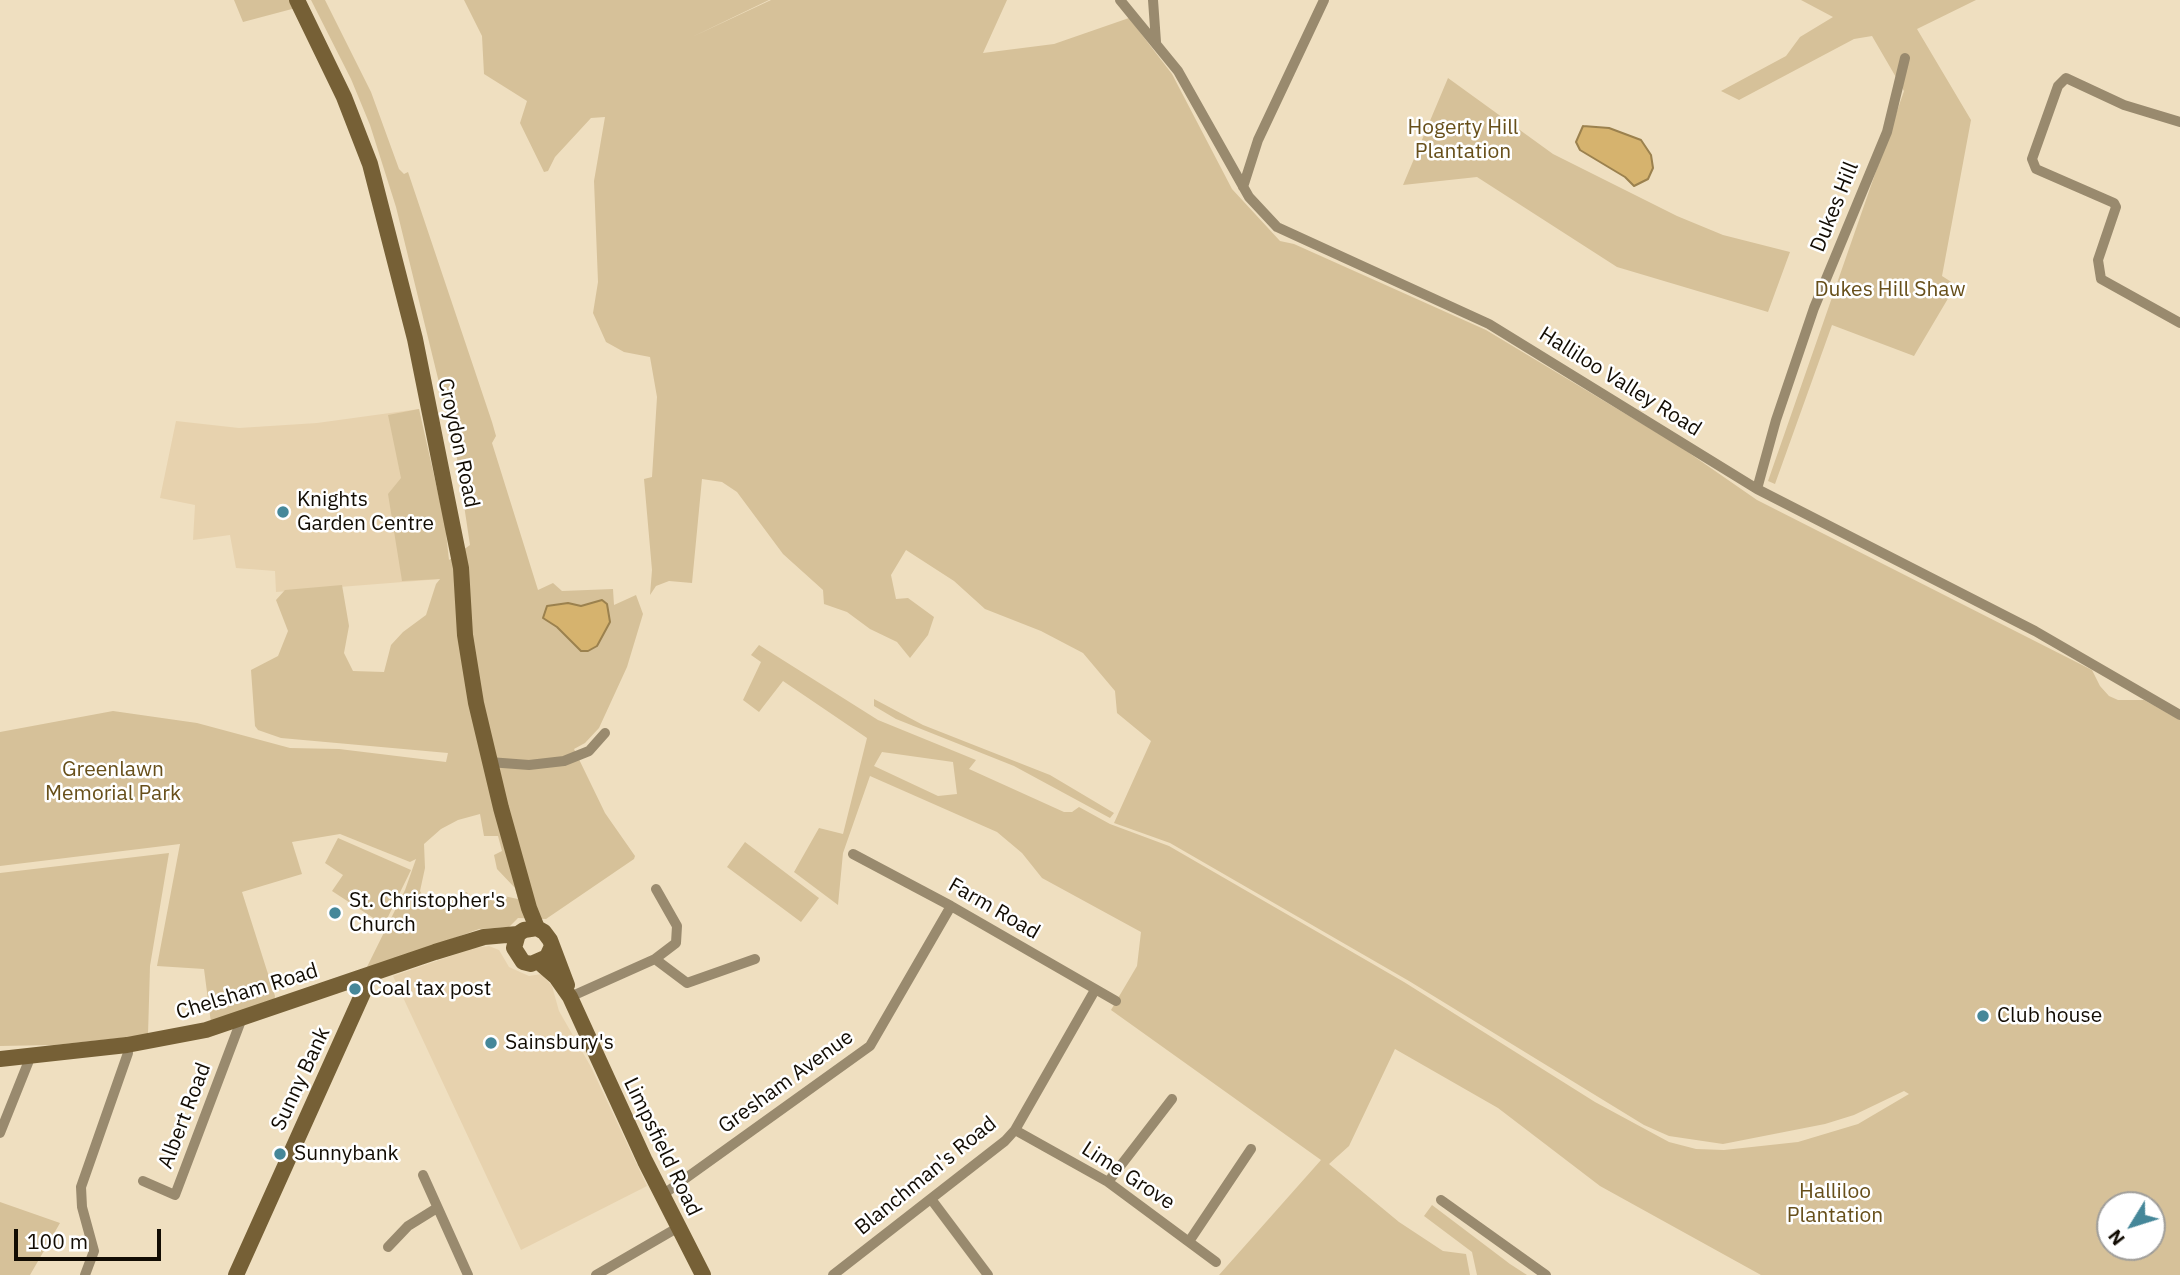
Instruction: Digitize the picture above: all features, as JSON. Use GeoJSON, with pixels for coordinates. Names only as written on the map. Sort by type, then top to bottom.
{"type":"FeatureCollection","features":[{"type":"Feature","properties":{"kind":"main road","name":"Croydon Road"},"geometry":{"type":"LineString","coordinates":[[297,0],[344,97],[370,164],[415,339],[448,492],[461,568],[465,635],[489,762],[529,908],[524,935]]}},
{"type":"Feature","properties":{"kind":"main road","name":"Limpsfield Road"},"geometry":{"type":"LineString","coordinates":[[570,997],[556,977],[540,962],[523,961],[524,935],[544,932],[552,946],[570,997],[661,1196],[703,1275]]}},
{"type":"Feature","properties":{"kind":"main road","name":"Chelsham Road"},"geometry":{"type":"LineString","coordinates":[[0,1059],[30,1058],[127,1045],[206,1030],[333,988],[359,976],[368,977],[484,937],[524,935]]}},
{"type":"Feature","properties":{"kind":"main road"},"geometry":{"type":"LineString","coordinates":[[540,962],[552,946]]}},
{"type":"Feature","properties":{"kind":"main road","name":"Sunny Bank"},"geometry":{"type":"LineString","coordinates":[[236,1275],[368,977]]}},
{"type":"Feature","properties":{"kind":"street","name":"Halliloo Valley Road"},"geometry":{"type":"LineString","coordinates":[[1120,0],[1182,78],[1243,187],[1264,215],[1287,233],[1489,324],[1757,489],[2035,631],[2180,715]]}},
{"type":"Feature","properties":{"kind":"street"},"geometry":{"type":"LineString","coordinates":[[1153,0],[1156,42]]}},
{"type":"Feature","properties":{"kind":"street"},"geometry":{"type":"LineString","coordinates":[[1243,187],[1272,108],[1324,0]]}},
{"type":"Feature","properties":{"kind":"street","name":"Dukes Hill"},"geometry":{"type":"LineString","coordinates":[[1757,489],[1776,421],[1815,308],[1887,132],[1905,58]]}},
{"type":"Feature","properties":{"kind":"street"},"geometry":{"type":"LineString","coordinates":[[2180,122],[2124,105],[2070,78],[2062,80],[2034,154],[2033,165],[2114,203],[2116,207],[2098,260],[2101,279],[2180,323]]}},
{"type":"Feature","properties":{"kind":"street"},"geometry":{"type":"LineString","coordinates":[[489,762],[529,765],[564,761],[589,751],[605,733]]}},
{"type":"Feature","properties":{"kind":"street","name":"Farm Road"},"geometry":{"type":"LineString","coordinates":[[852,854],[951,906],[1115,1001]]}},
{"type":"Feature","properties":{"kind":"street"},"geometry":{"type":"LineString","coordinates":[[570,997],[654,959],[676,943],[677,926],[656,890]]}},
{"type":"Feature","properties":{"kind":"street","name":"Gresham Avenue"},"geometry":{"type":"LineString","coordinates":[[661,1196],[870,1046],[951,906]]}},
{"type":"Feature","properties":{"kind":"street"},"geometry":{"type":"LineString","coordinates":[[654,959],[687,983],[755,960]]}},
{"type":"Feature","properties":{"kind":"street","name":"Blanchman's Road"},"geometry":{"type":"LineString","coordinates":[[833,1275],[1015,1130],[1095,990]]}},
{"type":"Feature","properties":{"kind":"street","name":"Albert Road"},"geometry":{"type":"LineString","coordinates":[[143,1181],[175,1195],[242,1018]]}},
{"type":"Feature","properties":{"kind":"street"},"geometry":{"type":"LineString","coordinates":[[85,1275],[93,1251],[82,1207],[81,1187],[128,1053],[127,1045]]}},
{"type":"Feature","properties":{"kind":"street"},"geometry":{"type":"LineString","coordinates":[[0,1133],[30,1058]]}},
{"type":"Feature","properties":{"kind":"street"},"geometry":{"type":"LineString","coordinates":[[1108,1182],[1172,1099]]}},
{"type":"Feature","properties":{"kind":"street","name":"Lime Grove"},"geometry":{"type":"LineString","coordinates":[[1015,1130],[1108,1182],[1190,1240],[1216,1262]]}},
{"type":"Feature","properties":{"kind":"street"},"geometry":{"type":"LineString","coordinates":[[1190,1240],[1251,1149]]}},
{"type":"Feature","properties":{"kind":"street"},"geometry":{"type":"LineString","coordinates":[[424,1175],[468,1275]]}},
{"type":"Feature","properties":{"kind":"street"},"geometry":{"type":"LineString","coordinates":[[931,1199],[988,1275]]}},
{"type":"Feature","properties":{"kind":"street"},"geometry":{"type":"LineString","coordinates":[[1441,1200],[1546,1275]]}},
{"type":"Feature","properties":{"kind":"street"},"geometry":{"type":"LineString","coordinates":[[388,1247],[408,1226],[437,1208]]}},
{"type":"Feature","properties":{"kind":"street"},"geometry":{"type":"LineString","coordinates":[[596,1275],[677,1228]]}},
{"type":"Feature","properties":{"kind":"shaded area"},"geometry":{"type":"Polygon","coordinates":[[[1583,126],[1609,128],[1641,140],[1651,155],[1653,168],[1648,179],[1634,186],[1625,177],[1580,150],[1576,142],[1583,126]]]}},
{"type":"Feature","properties":{"kind":"shaded area"},"geometry":{"type":"Polygon","coordinates":[[[419,409],[441,579],[276,592],[275,571],[236,568],[230,535],[193,540],[195,505],[160,498],[176,421],[239,428],[317,423],[419,409]]]}},
{"type":"Feature","properties":{"kind":"shaded area"},"geometry":{"type":"Polygon","coordinates":[[[602,600],[607,604],[610,622],[597,646],[588,651],[581,651],[557,627],[543,618],[547,606],[568,603],[581,606],[602,600]]]}},
{"type":"Feature","properties":{"kind":"shaded area"},"geometry":{"type":"Polygon","coordinates":[[[489,946],[499,950],[509,967],[529,976],[541,974],[552,986],[559,1011],[591,1067],[647,1186],[521,1250],[393,976],[474,948],[489,946]]]}},
{"type":"Feature","properties":{"kind":"green space"},"geometry":{"type":"Polygon","coordinates":[[[234,0],[305,0],[307,5],[243,22],[234,0]]]}},
{"type":"Feature","properties":{"kind":"green space","name":"Greenlawn Memorial Park"},"geometry":{"type":"Polygon","coordinates":[[[311,0],[325,0],[371,92],[399,169],[404,174],[408,172],[492,422],[496,436],[492,443],[538,590],[553,583],[562,591],[613,589],[614,605],[636,595],[643,614],[627,667],[599,728],[585,743],[574,749],[605,813],[635,856],[546,919],[518,918],[509,927],[479,929],[365,971],[405,890],[416,859],[410,862],[340,834],[292,842],[302,874],[242,892],[275,996],[274,1002],[211,1023],[204,969],[157,966],[180,844],[0,866],[0,732],[113,711],[197,723],[290,748],[339,749],[446,762],[448,753],[281,738],[258,730],[255,726],[251,670],[278,656],[288,631],[276,600],[285,590],[342,585],[349,626],[344,653],[353,671],[384,672],[391,645],[426,615],[440,579],[402,581],[388,494],[401,478],[388,415],[419,409],[445,524],[449,560],[470,545],[456,452],[396,207],[370,125],[351,79],[311,0]],[[480,814],[458,820],[441,829],[424,844],[425,868],[420,891],[429,906],[467,892],[471,902],[499,895],[518,899],[515,888],[497,869],[494,855],[502,851],[498,836],[484,836],[480,814]]]}},
{"type":"Feature","properties":{"kind":"green space","name":"Halliloo Plantation"},"geometry":{"type":"Polygon","coordinates":[[[464,0],[769,0],[692,37],[771,0],[1007,0],[983,53],[1054,44],[1129,18],[1172,74],[1232,189],[1280,241],[1294,244],[1486,330],[1679,446],[1757,500],[2092,670],[2109,696],[2118,700],[2144,700],[2180,720],[2180,1275],[1761,1275],[1600,1186],[1498,1108],[1395,1049],[1349,1146],[1329,1164],[1399,1222],[1443,1251],[1466,1254],[1470,1275],[1219,1275],[1321,1160],[1111,1010],[1137,966],[1141,932],[1042,878],[1022,853],[997,832],[870,776],[843,853],[838,905],[794,872],[819,828],[843,834],[867,738],[783,681],[759,712],[743,700],[761,662],[751,655],[759,645],[878,720],[976,760],[969,769],[1064,812],[1072,812],[1079,807],[1110,824],[1169,846],[1404,982],[1595,1102],[1669,1142],[1696,1149],[1724,1150],[1798,1142],[1858,1124],[1909,1094],[1904,1091],[1854,1115],[1825,1124],[1723,1144],[1669,1136],[1644,1125],[1409,981],[1170,843],[1114,823],[1151,741],[1117,713],[1115,691],[1083,653],[1041,631],[985,609],[954,581],[906,550],[891,575],[896,599],[908,598],[934,617],[928,635],[910,658],[897,642],[870,629],[847,612],[824,604],[823,590],[783,554],[737,492],[722,482],[702,479],[692,583],[669,581],[656,586],[650,595],[652,570],[644,479],[652,477],[657,397],[650,357],[624,352],[606,342],[593,313],[598,282],[594,181],[605,117],[591,118],[555,157],[548,171],[544,172],[520,123],[527,101],[484,74],[482,36],[464,0]],[[882,752],[874,766],[938,796],[957,794],[953,762],[882,752]]]}},
{"type":"Feature","properties":{"kind":"green space","name":"Dukes Hill Shaw"},"geometry":{"type":"Polygon","coordinates":[[[1801,0],[1976,0],[1917,29],[1971,120],[1942,276],[1956,285],[1914,356],[1832,325],[1775,484],[1768,481],[1904,91],[1872,36],[1854,39],[1739,100],[1721,91],[1786,56],[1800,37],[1833,17],[1801,0]]]}},
{"type":"Feature","properties":{"kind":"green space","name":"Hogerty Hill Plantation"},"geometry":{"type":"Polygon","coordinates":[[[1448,78],[1553,154],[1677,216],[1723,235],[1790,252],[1768,312],[1617,267],[1477,177],[1403,185],[1448,78]]]}},
{"type":"Feature","properties":{"kind":"green space"},"geometry":{"type":"Polygon","coordinates":[[[874,699],[923,725],[1050,775],[1114,813],[1110,818],[1014,766],[896,719],[874,706],[874,699]]]}},
{"type":"Feature","properties":{"kind":"green space"},"geometry":{"type":"Polygon","coordinates":[[[338,838],[411,870],[384,925],[332,891],[343,875],[325,863],[338,838]]]}},
{"type":"Feature","properties":{"kind":"green space"},"geometry":{"type":"Polygon","coordinates":[[[745,842],[819,898],[801,922],[727,867],[745,842]]]}},
{"type":"Feature","properties":{"kind":"green space"},"geometry":{"type":"Polygon","coordinates":[[[169,853],[150,966],[148,1035],[54,1045],[0,1046],[0,873],[169,853]]]}},
{"type":"Feature","properties":{"kind":"green space"},"geometry":{"type":"Polygon","coordinates":[[[0,1202],[60,1223],[30,1275],[0,1275],[0,1202]]]}},
{"type":"Feature","properties":{"kind":"green space"},"geometry":{"type":"Polygon","coordinates":[[[1432,1205],[1527,1275],[1477,1275],[1472,1252],[1424,1216],[1432,1205]]]}},
{"type":"Feature","properties":{"kind":"place","name":"Knights Garden Centre"},"geometry":{"type":"Point","coordinates":[283,512]}},
{"type":"Feature","properties":{"kind":"place","name":"St. Christopher's Church"},"geometry":{"type":"Point","coordinates":[335,913]}},
{"type":"Feature","properties":{"kind":"place","name":"Coal tax post"},"geometry":{"type":"Point","coordinates":[355,989]}},
{"type":"Feature","properties":{"kind":"place","name":"Club house"},"geometry":{"type":"Point","coordinates":[1983,1016]}},
{"type":"Feature","properties":{"kind":"place","name":"Sainsbury's"},"geometry":{"type":"Point","coordinates":[491,1043]}},
{"type":"Feature","properties":{"kind":"place","name":"Sunnybank"},"geometry":{"type":"Point","coordinates":[280,1154]}}]}
